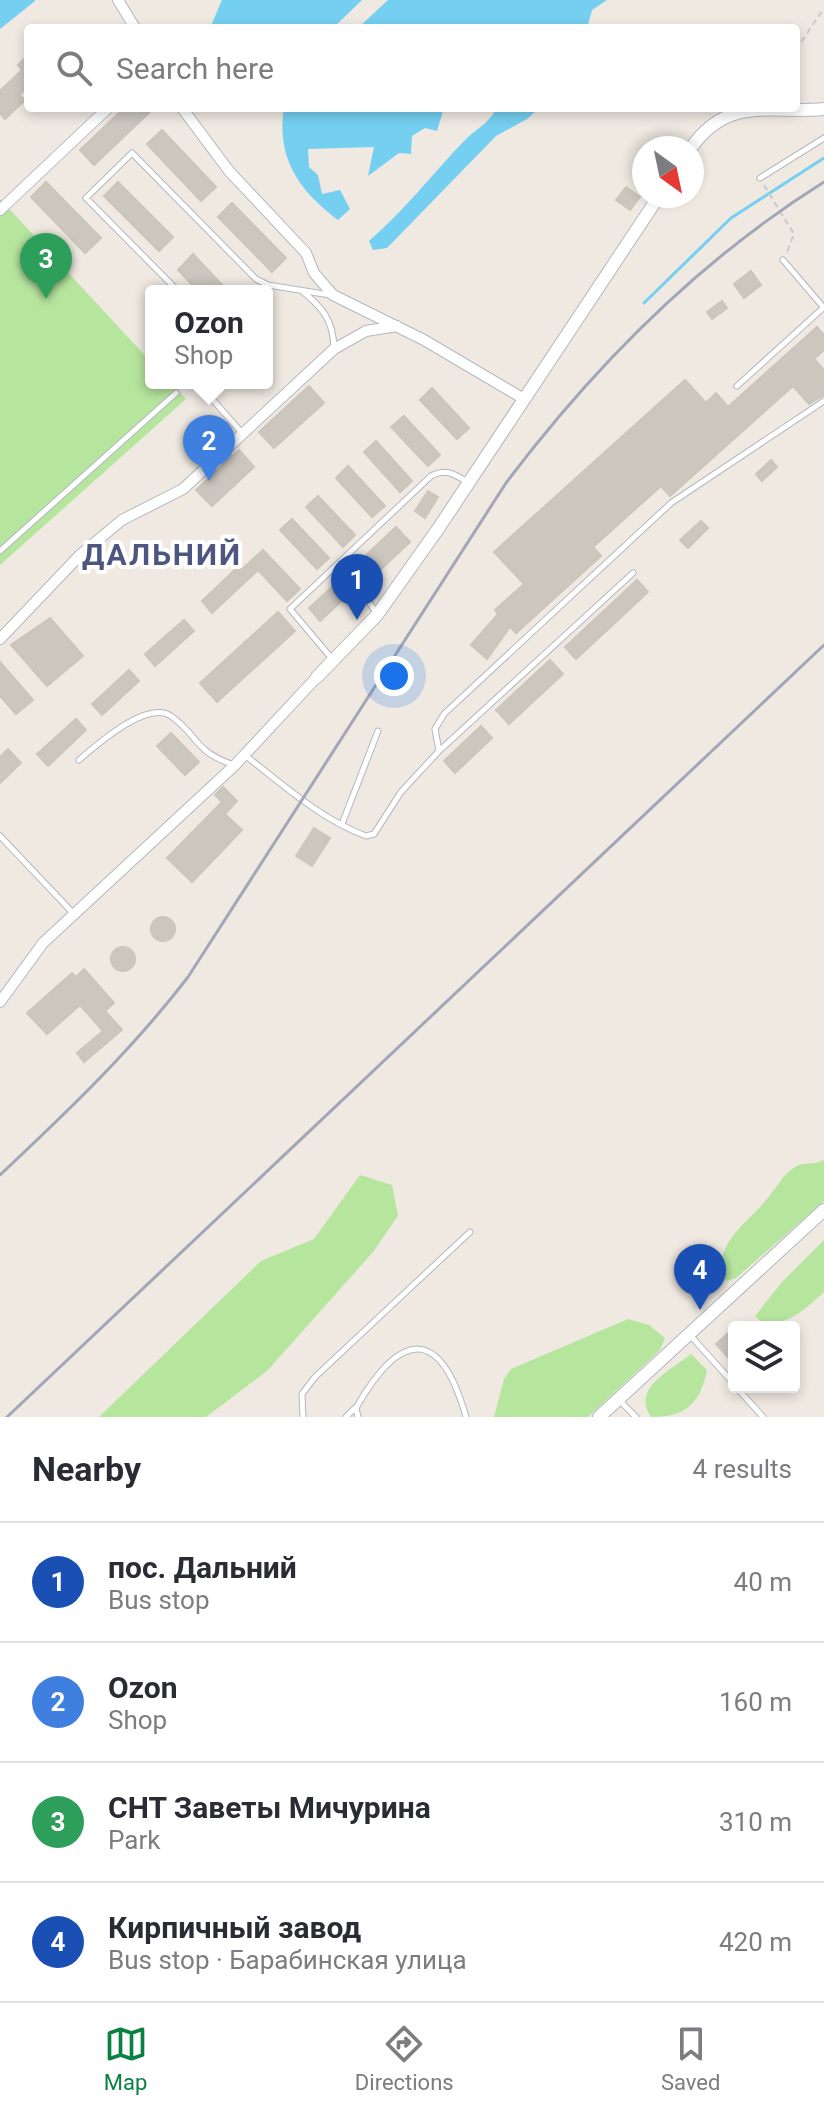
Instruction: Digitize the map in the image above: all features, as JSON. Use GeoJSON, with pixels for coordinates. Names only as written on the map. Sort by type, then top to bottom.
{"type":"FeatureCollection","features":[{"type":"Feature","properties":{"kind":"street"},"geometry":{"type":"LineString","coordinates":[[118,0],[133,24]]}},
{"type":"Feature","properties":{"kind":"street"},"geometry":{"type":"LineString","coordinates":[[800,110],[824,109]]}},
{"type":"Feature","properties":{"kind":"street"},"geometry":{"type":"LineString","coordinates":[[0,210],[104,112]]}},
{"type":"Feature","properties":{"kind":"street"},"geometry":{"type":"LineString","coordinates":[[185,112],[229,171],[306,253],[314,273],[333,295],[397,326],[524,399]]}},
{"type":"Feature","properties":{"kind":"street"},"geometry":{"type":"LineString","coordinates":[[702,136],[711,126],[737,112]]}},
{"type":"Feature","properties":{"kind":"street"},"geometry":{"type":"LineString","coordinates":[[0,1002],[32,955],[235,765],[377,615],[469,483],[651,208]]}},
{"type":"Feature","properties":{"kind":"street"},"geometry":{"type":"LineString","coordinates":[[0,639],[81,554],[122,520],[183,489],[334,349],[366,331],[397,326]]}},
{"type":"Feature","properties":{"kind":"street"},"geometry":{"type":"LineString","coordinates":[[599,1417],[824,1210]]}},
{"type":"Feature","properties":{"kind":"lane"},"geometry":{"type":"LineString","coordinates":[[760,178],[824,138]]}},
{"type":"Feature","properties":{"kind":"lane"},"geometry":{"type":"LineString","coordinates":[[172,285],[86,198],[132,153],[256,279],[268,285]]}},
{"type":"Feature","properties":{"kind":"lane"},"geometry":{"type":"LineString","coordinates":[[737,386],[824,308],[783,260]]}},
{"type":"Feature","properties":{"kind":"lane"},"geometry":{"type":"LineString","coordinates":[[273,286],[333,295]]}},
{"type":"Feature","properties":{"kind":"lane"},"geometry":{"type":"LineString","coordinates":[[301,290],[320,306],[333,325],[334,349]]}},
{"type":"Feature","properties":{"kind":"lane"},"geometry":{"type":"LineString","coordinates":[[203,389],[242,433]]}},
{"type":"Feature","properties":{"kind":"lane"},"geometry":{"type":"LineString","coordinates":[[0,551],[176,393]]}},
{"type":"Feature","properties":{"kind":"lane"},"geometry":{"type":"LineString","coordinates":[[439,751],[435,729],[444,714],[671,503],[824,401]]}},
{"type":"Feature","properties":{"kind":"lane"},"geometry":{"type":"LineString","coordinates":[[333,660],[290,609],[431,476],[442,471],[451,472],[469,483]]}},
{"type":"Feature","properties":{"kind":"lane"},"geometry":{"type":"LineString","coordinates":[[342,560],[377,615]]}},
{"type":"Feature","properties":{"kind":"lane"},"geometry":{"type":"LineString","coordinates":[[245,755],[303,801],[366,836],[374,834],[401,792],[439,751],[633,573]]}},
{"type":"Feature","properties":{"kind":"lane"},"geometry":{"type":"LineString","coordinates":[[79,760],[110,732],[159,713],[169,715],[208,756],[235,765]]}},
{"type":"Feature","properties":{"kind":"lane"},"geometry":{"type":"LineString","coordinates":[[342,824],[378,731]]}},
{"type":"Feature","properties":{"kind":"lane"},"geometry":{"type":"LineString","coordinates":[[0,836],[74,914]]}},
{"type":"Feature","properties":{"kind":"lane"},"geometry":{"type":"LineString","coordinates":[[303,1417],[302,1394],[315,1377],[470,1232]]}},
{"type":"Feature","properties":{"kind":"lane"},"geometry":{"type":"LineString","coordinates":[[689,1333],[728,1378]]}},
{"type":"Feature","properties":{"kind":"lane"},"geometry":{"type":"LineString","coordinates":[[346,1417],[356,1408],[377,1372],[403,1352],[427,1349],[442,1358],[466,1417]]}},
{"type":"Feature","properties":{"kind":"lane"},"geometry":{"type":"LineString","coordinates":[[741,1393],[763,1417]]}},
{"type":"Feature","properties":{"kind":"lane"},"geometry":{"type":"LineString","coordinates":[[618,1399],[636,1417]]}},
{"type":"Feature","properties":{"kind":"lane"},"geometry":{"type":"LineString","coordinates":[[356,1408],[358,1417]]}},
{"type":"Feature","properties":{"kind":"path"},"geometry":{"type":"LineString","coordinates":[[800,44],[824,8]]}},
{"type":"Feature","properties":{"kind":"path"},"geometry":{"type":"LineString","coordinates":[[765,186],[794,234],[783,260]]}},
{"type":"Feature","properties":{"kind":"green space"},"geometry":{"type":"Polygon","coordinates":[[[0,199],[145,356],[145,389],[177,389],[186,399],[0,565],[0,199]]]}},
{"type":"Feature","properties":{"kind":"green space"},"geometry":{"type":"Polygon","coordinates":[[[824,1160],[824,1201],[736,1278],[726,1281],[721,1273],[722,1261],[736,1232],[790,1170],[798,1165],[824,1160]]]}},
{"type":"Feature","properties":{"kind":"green space"},"geometry":{"type":"Polygon","coordinates":[[[360,1175],[392,1185],[398,1216],[373,1252],[267,1371],[206,1417],[99,1417],[261,1261],[314,1239],[360,1175]]]}},
{"type":"Feature","properties":{"kind":"green space"},"geometry":{"type":"Polygon","coordinates":[[[824,1240],[824,1292],[789,1319],[760,1321],[755,1316],[782,1282],[824,1240]]]}},
{"type":"Feature","properties":{"kind":"green space"},"geometry":{"type":"Polygon","coordinates":[[[628,1319],[649,1325],[665,1338],[660,1350],[588,1417],[494,1417],[504,1379],[511,1369],[628,1319]]]}},
{"type":"Feature","properties":{"kind":"green space"},"geometry":{"type":"Polygon","coordinates":[[[691,1354],[707,1370],[695,1400],[682,1411],[651,1417],[646,1407],[650,1389],[664,1373],[691,1354]]]}},
{"type":"Feature","properties":{"kind":"water"},"geometry":{"type":"Polygon","coordinates":[[[0,0],[35,0],[35,1],[0,29],[0,0]]]}},
{"type":"Feature","properties":{"kind":"water"},"geometry":{"type":"Polygon","coordinates":[[[222,0],[362,0],[337,24],[212,24],[222,0]]]}},
{"type":"Feature","properties":{"kind":"water"},"geometry":{"type":"Polygon","coordinates":[[[388,0],[607,0],[592,10],[588,24],[362,24],[388,0]]]}},
{"type":"Feature","properties":{"kind":"water"},"geometry":{"type":"Polygon","coordinates":[[[284,112],[443,112],[437,131],[425,128],[412,136],[411,154],[399,153],[368,176],[374,147],[308,149],[309,167],[318,175],[322,194],[340,190],[350,209],[338,220],[312,197],[293,172],[287,158],[282,126],[284,112]]]}},
{"type":"Feature","properties":{"kind":"water"},"geometry":{"type":"Polygon","coordinates":[[[535,112],[496,136],[387,248],[373,250],[369,241],[494,113],[535,112]]]}},
{"type":"Feature","properties":{"kind":"building"},"geometry":{"type":"Polygon","coordinates":[[[24,59],[24,90],[19,95],[24,101],[5,119],[0,113],[0,91],[22,70],[18,65],[24,59]]]}},
{"type":"Feature","properties":{"kind":"building"},"geometry":{"type":"Polygon","coordinates":[[[120,112],[150,112],[94,165],[80,150],[120,112]]]}},
{"type":"Feature","properties":{"kind":"building"},"geometry":{"type":"Polygon","coordinates":[[[162,130],[216,187],[201,201],[147,144],[162,130]]]}},
{"type":"Feature","properties":{"kind":"building"},"geometry":{"type":"Polygon","coordinates":[[[46,182],[101,238],[85,253],[31,197],[46,182]]]}},
{"type":"Feature","properties":{"kind":"building"},"geometry":{"type":"Polygon","coordinates":[[[118,182],[173,237],[159,251],[104,196],[118,182]]]}},
{"type":"Feature","properties":{"kind":"building"},"geometry":{"type":"Polygon","coordinates":[[[626,187],[632,191],[630,210],[616,200],[626,187]]]}},
{"type":"Feature","properties":{"kind":"building"},"geometry":{"type":"Polygon","coordinates":[[[232,203],[286,258],[272,272],[218,217],[232,203]]]}},
{"type":"Feature","properties":{"kind":"building"},"geometry":{"type":"Polygon","coordinates":[[[193,254],[222,285],[192,285],[178,270],[193,254]]]}},
{"type":"Feature","properties":{"kind":"building"},"geometry":{"type":"Polygon","coordinates":[[[751,271],[761,285],[744,298],[734,284],[751,271]]]}},
{"type":"Feature","properties":{"kind":"building"},"geometry":{"type":"Polygon","coordinates":[[[722,301],[727,308],[712,319],[707,312],[722,301]]]}},
{"type":"Feature","properties":{"kind":"building"},"geometry":{"type":"Polygon","coordinates":[[[817,327],[824,335],[824,350],[814,359],[824,370],[824,395],[809,404],[793,386],[670,496],[661,486],[593,547],[601,556],[516,633],[510,627],[487,659],[471,645],[498,614],[495,610],[524,584],[494,552],[685,380],[706,403],[716,393],[728,407],[817,327]]]}},
{"type":"Feature","properties":{"kind":"building"},"geometry":{"type":"Polygon","coordinates":[[[309,386],[324,403],[274,448],[259,432],[309,386]]]}},
{"type":"Feature","properties":{"kind":"building"},"geometry":{"type":"Polygon","coordinates":[[[432,388],[469,428],[457,439],[420,400],[432,388]]]}},
{"type":"Feature","properties":{"kind":"building"},"geometry":{"type":"Polygon","coordinates":[[[404,416],[440,455],[428,466],[391,427],[404,416]]]}},
{"type":"Feature","properties":{"kind":"building"},"geometry":{"type":"Polygon","coordinates":[[[376,441],[412,481],[400,492],[364,452],[376,441]]]}},
{"type":"Feature","properties":{"kind":"building"},"geometry":{"type":"Polygon","coordinates":[[[239,450],[254,467],[212,506],[196,490],[239,450]]]}},
{"type":"Feature","properties":{"kind":"building"},"geometry":{"type":"Polygon","coordinates":[[[771,460],[777,467],[762,481],[756,474],[771,460]]]}},
{"type":"Feature","properties":{"kind":"building"},"geometry":{"type":"Polygon","coordinates":[[[348,466],[385,506],[372,517],[336,478],[348,466]]]}},
{"type":"Feature","properties":{"kind":"building"},"geometry":{"type":"Polygon","coordinates":[[[428,491],[438,497],[425,518],[415,511],[428,491]]]}},
{"type":"Feature","properties":{"kind":"building"},"geometry":{"type":"Polygon","coordinates":[[[318,496],[355,535],[343,547],[306,507],[318,496]]]}},
{"type":"Feature","properties":{"kind":"building"},"geometry":{"type":"Polygon","coordinates":[[[292,519],[329,558],[317,569],[280,530],[292,519]]]}},
{"type":"Feature","properties":{"kind":"building"},"geometry":{"type":"Polygon","coordinates":[[[701,521],[708,528],[688,548],[680,540],[701,521]]]}},
{"type":"Feature","properties":{"kind":"building"},"geometry":{"type":"Polygon","coordinates":[[[396,527],[410,542],[377,573],[363,558],[396,527]]]}},
{"type":"Feature","properties":{"kind":"building"},"geometry":{"type":"Polygon","coordinates":[[[263,550],[300,589],[287,601],[258,570],[212,613],[202,601],[238,567],[241,570],[263,550]]]}},
{"type":"Feature","properties":{"kind":"building"},"geometry":{"type":"Polygon","coordinates":[[[345,575],[354,589],[320,621],[309,608],[345,575]]]}},
{"type":"Feature","properties":{"kind":"building"},"geometry":{"type":"Polygon","coordinates":[[[637,580],[648,592],[576,659],[565,647],[637,580]]]}},
{"type":"Feature","properties":{"kind":"building"},"geometry":{"type":"Polygon","coordinates":[[[278,612],[295,631],[217,702],[200,683],[278,612]]]}},
{"type":"Feature","properties":{"kind":"building"},"geometry":{"type":"Polygon","coordinates":[[[50,618],[83,656],[47,686],[11,645],[50,618]]]}},
{"type":"Feature","properties":{"kind":"building"},"geometry":{"type":"Polygon","coordinates":[[[184,620],[194,631],[155,666],[145,654],[184,620]]]}},
{"type":"Feature","properties":{"kind":"building"},"geometry":{"type":"Polygon","coordinates":[[[550,660],[563,674],[509,724],[496,710],[550,660]]]}},
{"type":"Feature","properties":{"kind":"building"},"geometry":{"type":"Polygon","coordinates":[[[0,662],[33,700],[16,714],[0,696],[0,662]]]}},
{"type":"Feature","properties":{"kind":"building"},"geometry":{"type":"Polygon","coordinates":[[[129,670],[139,681],[102,715],[92,704],[129,670]]]}},
{"type":"Feature","properties":{"kind":"building"},"geometry":{"type":"Polygon","coordinates":[[[76,719],[86,730],[48,766],[37,754],[76,719]]]}},
{"type":"Feature","properties":{"kind":"building"},"geometry":{"type":"Polygon","coordinates":[[[481,726],[492,738],[455,773],[444,761],[481,726]]]}},
{"type":"Feature","properties":{"kind":"building"},"geometry":{"type":"Polygon","coordinates":[[[171,733],[199,762],[185,775],[157,746],[171,733]]]}},
{"type":"Feature","properties":{"kind":"building"},"geometry":{"type":"Polygon","coordinates":[[[8,749],[21,763],[0,783],[0,757],[8,749]]]}},
{"type":"Feature","properties":{"kind":"building"},"geometry":{"type":"Polygon","coordinates":[[[223,787],[237,801],[225,814],[242,830],[192,882],[167,858],[222,802],[215,795],[223,787]]]}},
{"type":"Feature","properties":{"kind":"building"},"geometry":{"type":"Polygon","coordinates":[[[314,828],[330,838],[312,866],[296,856],[314,828]]]}},
{"type":"Feature","properties":{"kind":"building"},"geometry":{"type":"Polygon","coordinates":[[[158,917],[168,917],[175,924],[175,934],[168,941],[158,941],[151,934],[151,924],[158,917]]]}},
{"type":"Feature","properties":{"kind":"building"},"geometry":{"type":"Polygon","coordinates":[[[118,947],[128,947],[135,954],[135,964],[128,971],[118,971],[111,964],[111,954],[118,947]]]}},
{"type":"Feature","properties":{"kind":"building"},"geometry":{"type":"Polygon","coordinates":[[[84,969],[114,1003],[105,1011],[122,1030],[84,1062],[77,1053],[103,1031],[80,1005],[47,1034],[27,1013],[72,973],[76,977],[84,969]]]}},
{"type":"Feature","properties":{"kind":"building"},"geometry":{"type":"Polygon","coordinates":[[[728,1333],[728,1357],[716,1344],[728,1333]]]}},
{"type":"Feature","properties":{"kind":"waterway"},"geometry":{"type":"LineString","coordinates":[[644,303],[731,218],[824,158]]}},
{"type":"Feature","properties":{"kind":"railway"},"geometry":{"type":"LineString","coordinates":[[0,1175],[122,1055],[188,977],[506,483],[540,439],[613,357],[691,281],[778,213],[824,182]]}},
{"type":"Feature","properties":{"kind":"railway"},"geometry":{"type":"LineString","coordinates":[[7,1417],[824,645]]}},
{"type":"Feature","properties":{"kind":"place","name":"СНТ Заветы Мичурина"},"geometry":{"type":"Point","coordinates":[46,299]}},
{"type":"Feature","properties":{"kind":"place","name":"Ozon"},"geometry":{"type":"Point","coordinates":[209,481]}},
{"type":"Feature","properties":{"kind":"place","name":"пос. Дальний"},"geometry":{"type":"Point","coordinates":[357,620]}},
{"type":"Feature","properties":{"kind":"place","name":"Кирпичный завод"},"geometry":{"type":"Point","coordinates":[700,1310]}},
{"type":"Feature","properties":{"kind":"district","name":"ДАЛЬНИЙ"},"geometry":{"type":"Point","coordinates":[162,555]}}]}
